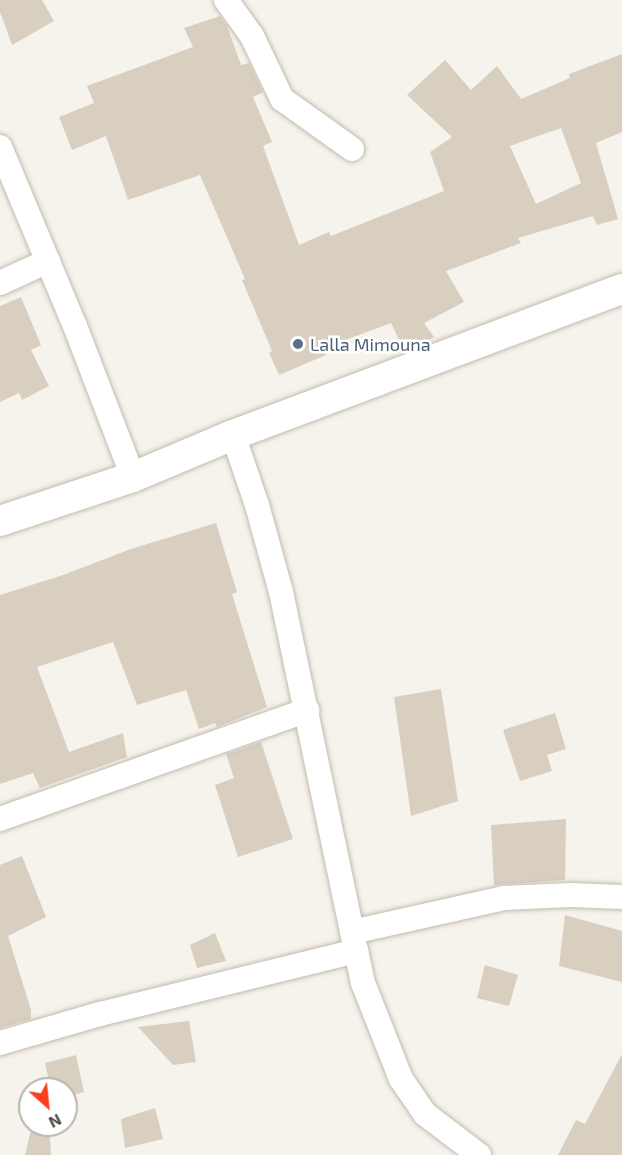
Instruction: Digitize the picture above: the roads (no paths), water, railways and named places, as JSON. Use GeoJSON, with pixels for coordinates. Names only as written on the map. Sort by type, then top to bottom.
{"type":"FeatureCollection","features":[{"type":"Feature","properties":{"kind":"street"},"geometry":{"type":"LineString","coordinates":[[226,0],[252,36],[282,99],[352,148]]}},
{"type":"Feature","properties":{"kind":"street"},"geometry":{"type":"LineString","coordinates":[[0,147],[48,261],[133,477]]}},
{"type":"Feature","properties":{"kind":"street"},"geometry":{"type":"LineString","coordinates":[[0,284],[48,261]]}},
{"type":"Feature","properties":{"kind":"street"},"geometry":{"type":"LineString","coordinates":[[0,521],[133,477],[233,435],[622,289]]}},
{"type":"Feature","properties":{"kind":"street"},"geometry":{"type":"LineString","coordinates":[[233,435],[257,505],[278,581],[363,983],[401,1079],[425,1114],[479,1155]]}},
{"type":"Feature","properties":{"kind":"street"},"geometry":{"type":"LineString","coordinates":[[0,819],[307,710]]}},
{"type":"Feature","properties":{"kind":"street"},"geometry":{"type":"LineString","coordinates":[[0,1043],[504,898],[570,895],[622,897]]}},
{"type":"Feature","properties":{"kind":"place","name":"Lalla Mimouna"},"geometry":{"type":"Point","coordinates":[298,344]}}]}
